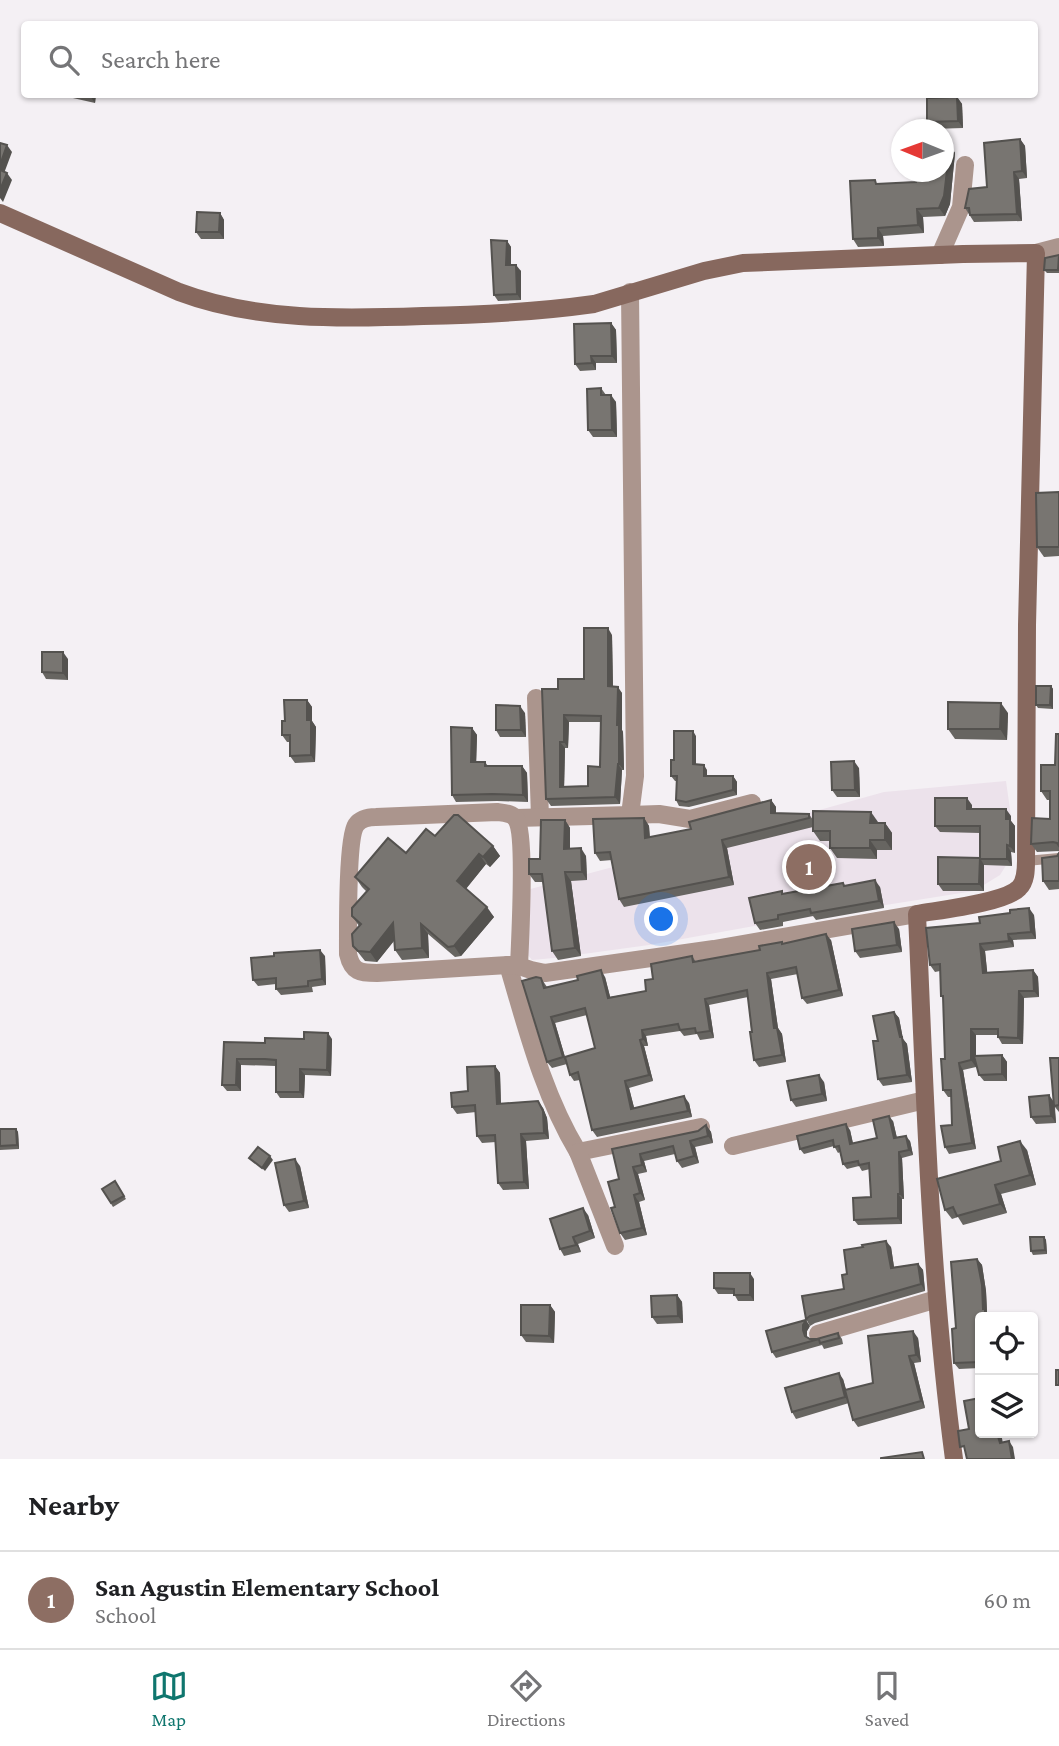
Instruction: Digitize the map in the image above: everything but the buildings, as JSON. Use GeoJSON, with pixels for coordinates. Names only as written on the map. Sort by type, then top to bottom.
{"type":"FeatureCollection","features":[{"type":"Feature","properties":{"kind":"street"},"geometry":{"type":"LineString","coordinates":[[940,255],[961,207],[965,165]]}},
{"type":"Feature","properties":{"kind":"street"},"geometry":{"type":"LineString","coordinates":[[0,212],[199,299],[280,314],[344,318],[510,313],[594,304],[723,266],[743,263],[1036,253],[1059,247]]}},
{"type":"Feature","properties":{"kind":"street"},"geometry":{"type":"LineString","coordinates":[[752,803],[690,819],[659,814],[516,818],[508,813],[496,812],[365,818],[356,824],[353,833],[350,866],[350,964],[365,973],[514,965],[531,971],[556,973],[986,902],[1018,890],[1024,881],[1026,861],[1027,625],[1036,253]]}},
{"type":"Feature","properties":{"kind":"street"},"geometry":{"type":"LineString","coordinates":[[630,292],[635,776],[630,815]]}},
{"type":"Feature","properties":{"kind":"street"},"geometry":{"type":"LineString","coordinates":[[537,698],[540,817]]}},
{"type":"Feature","properties":{"kind":"street"},"geometry":{"type":"LineString","coordinates":[[516,818],[522,852],[514,965],[536,1058],[553,1106],[578,1152],[615,1246]]}},
{"type":"Feature","properties":{"kind":"street"},"geometry":{"type":"LineString","coordinates":[[917,914],[937,1299],[954,1459]]}},
{"type":"Feature","properties":{"kind":"street"},"geometry":{"type":"LineString","coordinates":[[733,1146],[925,1100]]}},
{"type":"Feature","properties":{"kind":"street"},"geometry":{"type":"LineString","coordinates":[[578,1152],[701,1127]]}},
{"type":"Feature","properties":{"kind":"street"},"geometry":{"type":"LineString","coordinates":[[818,1334],[937,1299]]}},
{"type":"Feature","properties":{"kind":"lane"},"geometry":{"type":"LineString","coordinates":[[1026,861],[1059,858]]}},
{"type":"Feature","properties":{"kind":"shaded area"},"geometry":{"type":"Polygon","coordinates":[[[1006,781],[1012,824],[1010,859],[1000,875],[974,891],[649,945],[532,960],[527,954],[523,891],[884,792],[1006,781]]]}},
{"type":"Feature","properties":{"kind":"place","name":"San Agustin Elementary School"},"geometry":{"type":"Point","coordinates":[809,867]}}]}
